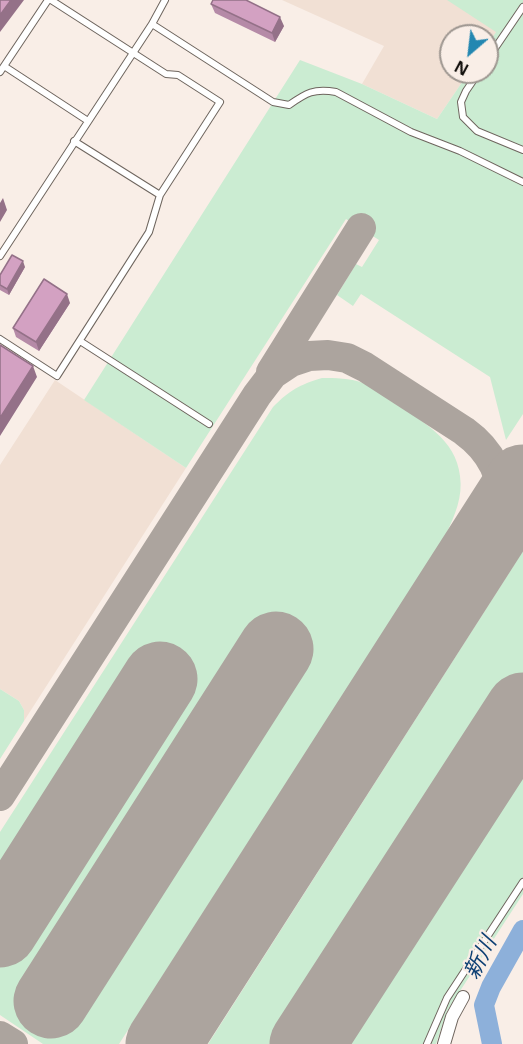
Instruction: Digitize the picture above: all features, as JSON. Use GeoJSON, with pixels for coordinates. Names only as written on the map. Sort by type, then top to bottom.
{"type":"FeatureCollection","features":[{"type":"Feature","properties":{"kind":"street"},"geometry":{"type":"LineString","coordinates":[[444,1044],[452,1017],[463,997]]}},
{"type":"Feature","properties":{"kind":"lane"},"geometry":{"type":"LineString","coordinates":[[0,339],[57,376],[149,232],[160,195],[220,102],[178,75],[166,74],[50,0],[2,69],[88,121]]}},
{"type":"Feature","properties":{"kind":"lane"},"geometry":{"type":"LineString","coordinates":[[0,256],[152,24],[165,0]]}},
{"type":"Feature","properties":{"kind":"lane"},"geometry":{"type":"LineString","coordinates":[[499,42],[523,7]]}},
{"type":"Feature","properties":{"kind":"lane"},"geometry":{"type":"LineString","coordinates":[[152,24],[273,102],[289,105],[306,93],[322,89],[336,92],[411,132],[460,151],[523,182]]}},
{"type":"Feature","properties":{"kind":"lane"},"geometry":{"type":"LineString","coordinates":[[471,84],[461,102],[463,117],[477,130],[523,150]]}},
{"type":"Feature","properties":{"kind":"lane"},"geometry":{"type":"LineString","coordinates":[[74,141],[160,195]]}},
{"type":"Feature","properties":{"kind":"lane"},"geometry":{"type":"LineString","coordinates":[[80,341],[209,424]]}},
{"type":"Feature","properties":{"kind":"lane"},"geometry":{"type":"LineString","coordinates":[[427,1044],[447,998],[523,882]]}},
{"type":"Feature","properties":{"kind":"shaded area"},"geometry":{"type":"Polygon","coordinates":[[[282,0],[518,0],[499,28],[499,24],[439,24],[439,84],[461,84],[437,119],[362,84],[384,46],[282,0]]]}},
{"type":"Feature","properties":{"kind":"shaded area"},"geometry":{"type":"Polygon","coordinates":[[[55,380],[186,468],[24,721],[24,710],[19,701],[0,689],[0,465],[55,380]]]}},
{"type":"Feature","properties":{"kind":"green space"},"geometry":{"type":"Polygon","coordinates":[[[447,0],[523,0],[523,414],[506,440],[490,377],[361,294],[353,306],[337,295],[356,264],[362,267],[379,240],[346,219],[186,468],[84,400],[300,60],[362,84],[437,119],[461,84],[499,84],[499,24],[484,24],[447,0]]]}},
{"type":"Feature","properties":{"kind":"green space"},"geometry":{"type":"Polygon","coordinates":[[[322,378],[348,379],[367,385],[436,432],[445,441],[457,463],[461,484],[458,506],[446,534],[119,1044],[43,1044],[0,1015],[0,832],[273,407],[295,389],[322,378]]]}},
{"type":"Feature","properties":{"kind":"green space"},"geometry":{"type":"Polygon","coordinates":[[[523,551],[523,894],[447,1011],[436,1044],[208,1044],[523,551]]]}},
{"type":"Feature","properties":{"kind":"green space"},"geometry":{"type":"Polygon","coordinates":[[[0,689],[19,701],[24,710],[24,721],[0,759],[0,689]]]}},
{"type":"Feature","properties":{"kind":"building"},"geometry":{"type":"Polygon","coordinates":[[[0,0],[11,0],[0,15],[0,0]]]}},
{"type":"Feature","properties":{"kind":"building"},"geometry":{"type":"Polygon","coordinates":[[[213,0],[246,0],[280,17],[272,33],[211,4],[213,0]]]}},
{"type":"Feature","properties":{"kind":"building"},"geometry":{"type":"Polygon","coordinates":[[[12,255],[23,261],[7,289],[0,285],[0,275],[12,255]]]}},
{"type":"Feature","properties":{"kind":"building"},"geometry":{"type":"Polygon","coordinates":[[[44,279],[67,294],[36,342],[13,328],[44,279]]]}},
{"type":"Feature","properties":{"kind":"building"},"geometry":{"type":"Polygon","coordinates":[[[0,345],[33,366],[0,418],[0,345]]]}},
{"type":"Feature","properties":{"kind":"waterway","name":"新川"},"geometry":{"type":"LineString","coordinates":[[492,1044],[484,1005],[491,987],[523,930]]}},
{"type":"Feature","properties":{"kind":"taxiway"},"geometry":{"type":"LineString","coordinates":[[271,372],[361,228]]}},
{"type":"Feature","properties":{"kind":"taxiway"},"geometry":{"type":"LineString","coordinates":[[0,796],[257,395],[273,374],[291,362],[309,356],[328,355],[347,358],[365,367],[464,431],[489,456],[498,476],[505,511]]}},
{"type":"Feature","properties":{"kind":"taxiway"},"geometry":{"type":"LineString","coordinates":[[0,1036],[13,1044]]}},
{"type":"Feature","properties":{"kind":"runway"},"geometry":{"type":"LineString","coordinates":[[163,1044],[523,482]]}},
{"type":"Feature","properties":{"kind":"runway"},"geometry":{"type":"LineString","coordinates":[[51,1001],[276,649]]}},
{"type":"Feature","properties":{"kind":"runway"},"geometry":{"type":"LineString","coordinates":[[0,930],[160,679]]}},
{"type":"Feature","properties":{"kind":"runway"},"geometry":{"type":"LineString","coordinates":[[307,1044],[523,710]]}}]}
